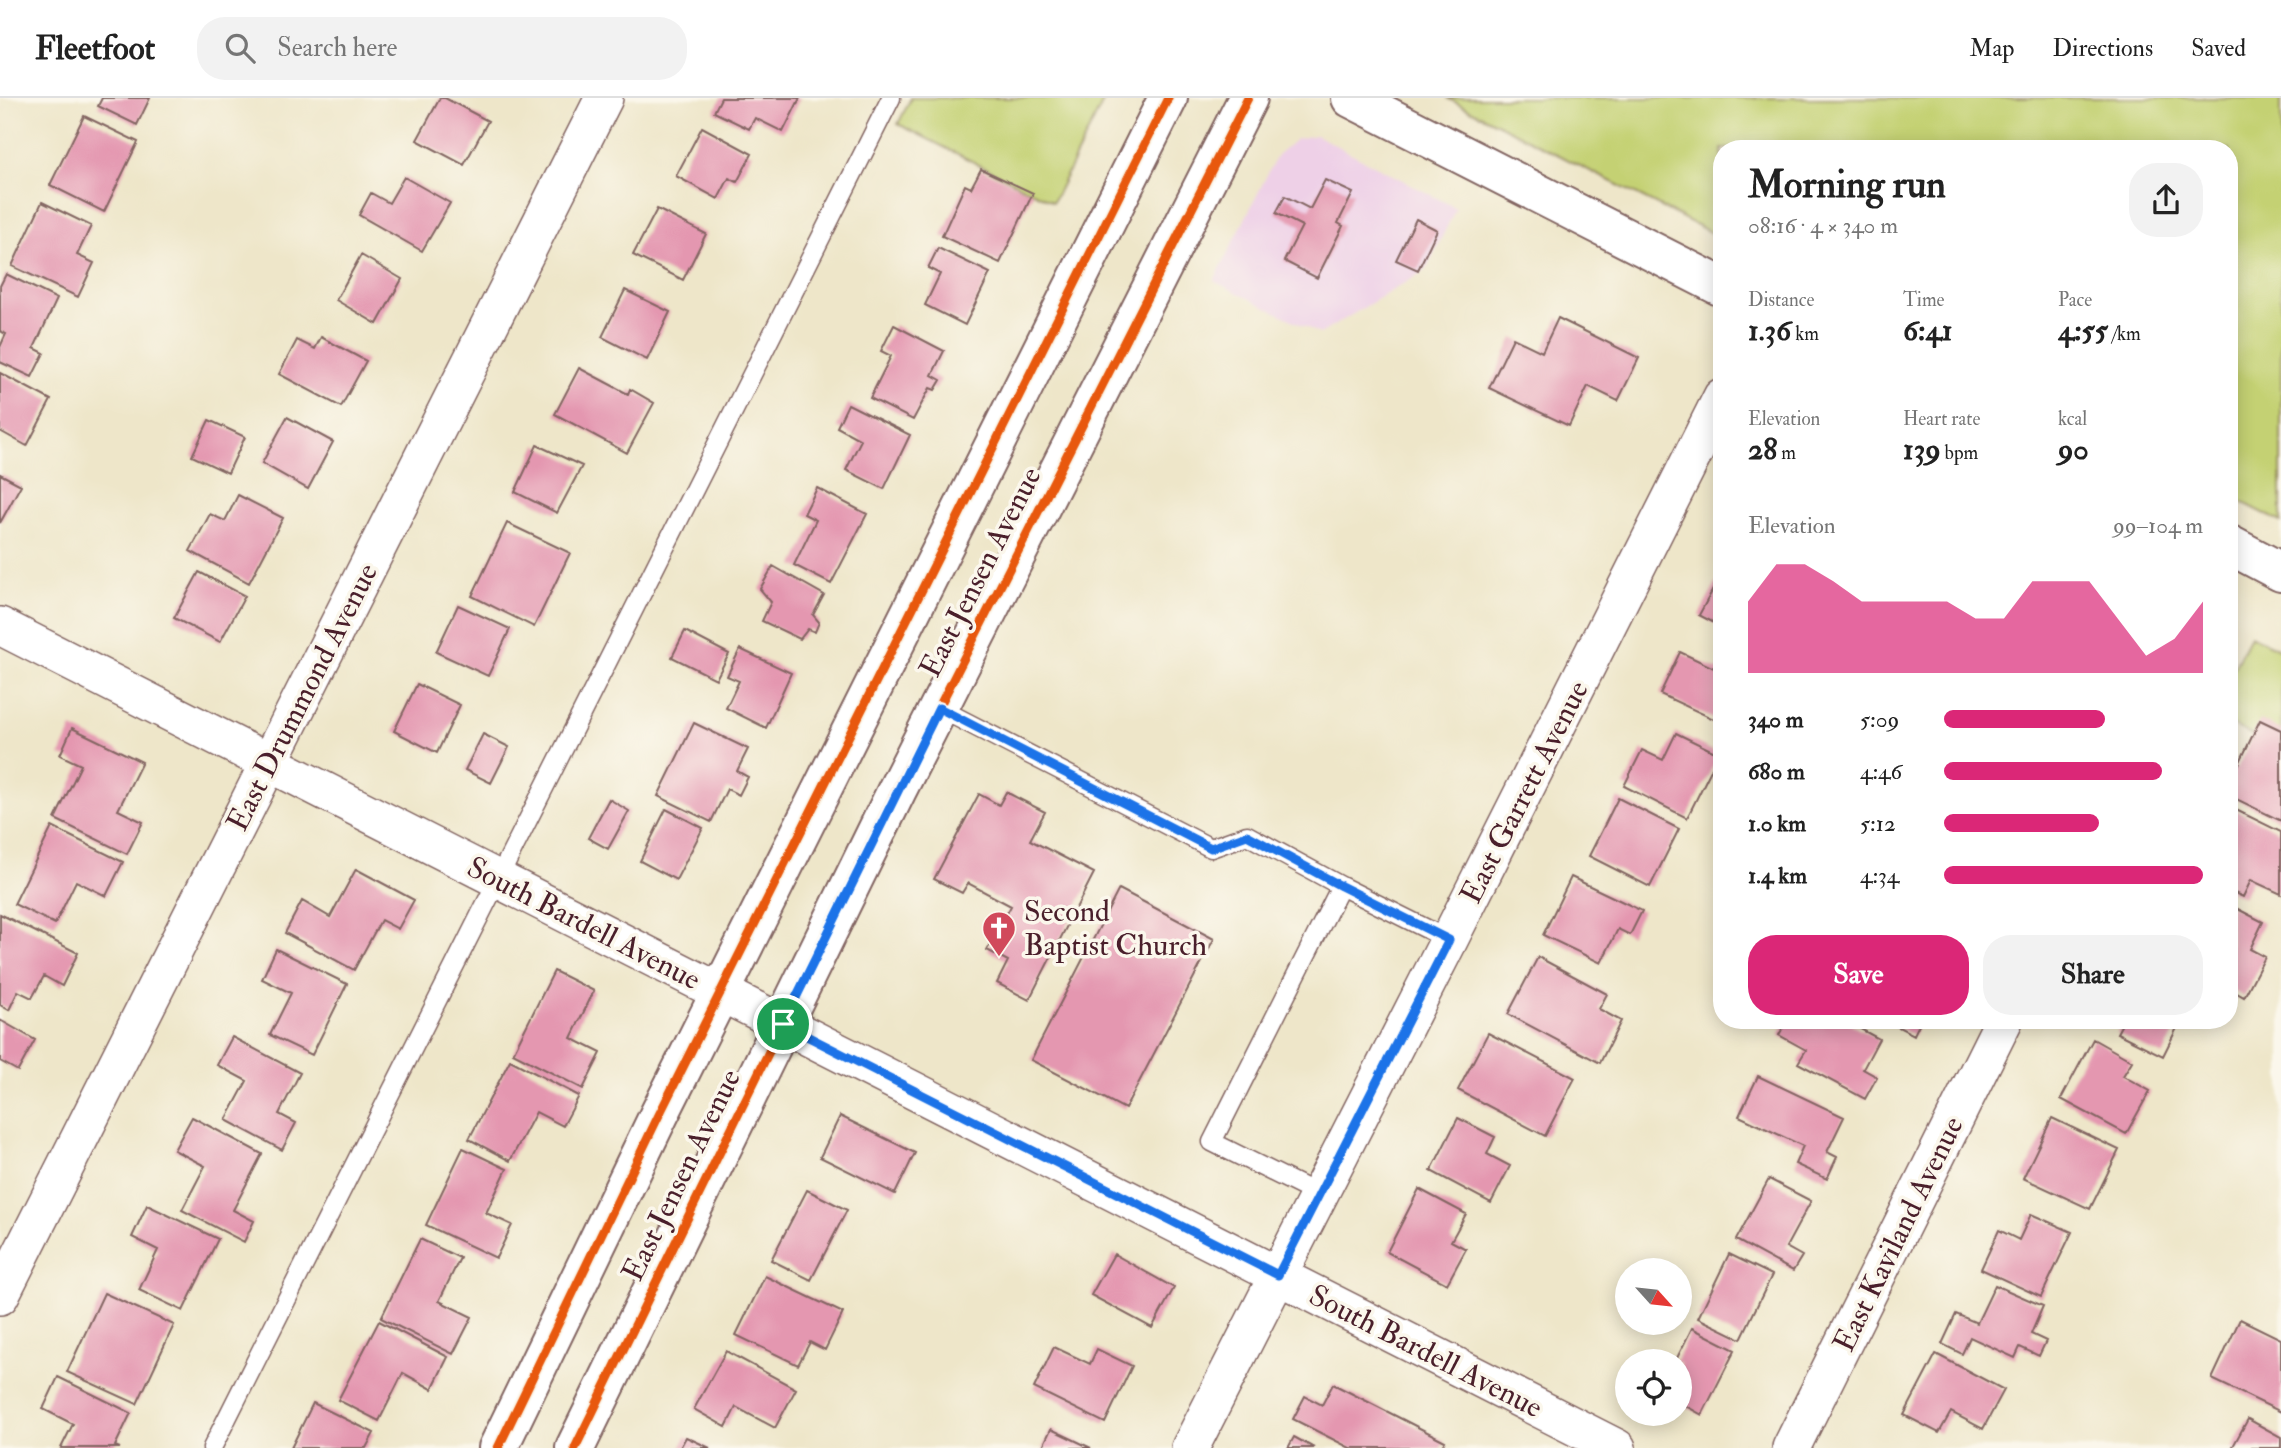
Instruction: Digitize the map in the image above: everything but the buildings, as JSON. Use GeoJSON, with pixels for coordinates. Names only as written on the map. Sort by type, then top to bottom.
{"type":"FeatureCollection","features":[{"type":"Feature","properties":{"kind":"main road","name":"East Jensen Avenue"},"geometry":{"type":"LineString","coordinates":[[498,1448],[659,1115],[1168,98]]}},
{"type":"Feature","properties":{"kind":"main road","name":"East Jensen Avenue"},"geometry":{"type":"LineString","coordinates":[[575,1448],[939,708],[1248,98]]}},
{"type":"Feature","properties":{"kind":"main road"},"geometry":{"type":"LineString","coordinates":[[1350,98],[1713,282]]}},
{"type":"Feature","properties":{"kind":"main road"},"geometry":{"type":"LineString","coordinates":[[2238,556],[2281,572]]}},
{"type":"Feature","properties":{"kind":"street","name":"East Drummond Avenue"},"geometry":{"type":"LineString","coordinates":[[0,1296],[604,98]]}},
{"type":"Feature","properties":{"kind":"street","name":"East Garrett Avenue"},"geometry":{"type":"LineString","coordinates":[[1190,1448],[1713,415]]}},
{"type":"Feature","properties":{"kind":"street","name":"South Bardell Avenue"},"geometry":{"type":"LineString","coordinates":[[0,626],[1617,1448]]}},
{"type":"Feature","properties":{"kind":"street","name":"East Kaviland Avenue"},"geometry":{"type":"LineString","coordinates":[[1791,1448],[2000,1029]]}},
{"type":"Feature","properties":{"kind":"lane"},"geometry":{"type":"LineString","coordinates":[[212,1448],[891,98]]}},
{"type":"Feature","properties":{"kind":"lane"},"geometry":{"type":"LineString","coordinates":[[939,708],[1211,848],[1247,835],[1449,940]]}},
{"type":"Feature","properties":{"kind":"lane"},"geometry":{"type":"LineString","coordinates":[[1320,1195],[1212,1142],[1341,886]]}},
{"type":"Feature","properties":{"kind":"shaded area"},"geometry":{"type":"Polygon","coordinates":[[[1316,135],[1456,208],[1426,270],[1320,334],[1214,281],[1277,155],[1296,139],[1316,135]]]}},
{"type":"Feature","properties":{"kind":"green space"},"geometry":{"type":"Polygon","coordinates":[[[911,98],[1105,98],[1053,202],[898,124],[911,98]]]}},
{"type":"Feature","properties":{"kind":"green space"},"geometry":{"type":"Polygon","coordinates":[[[1447,98],[2281,98],[2281,522],[2238,500],[2238,140],[1713,140],[1713,233],[1447,98]]]}},
{"type":"Feature","properties":{"kind":"green space"},"geometry":{"type":"Polygon","coordinates":[[[2250,635],[2281,650],[2281,750],[2238,728],[2238,660],[2250,635]]]}},
{"type":"Feature","properties":{"kind":"cycle path"},"geometry":{"type":"LineString","coordinates":[[498,1448],[659,1115],[1168,98]]}},
{"type":"Feature","properties":{"kind":"cycle path"},"geometry":{"type":"LineString","coordinates":[[575,1448],[897,790],[1248,98]]}},
{"type":"Feature","properties":{"kind":"place","name":"Second Baptist Church"},"geometry":{"type":"Point","coordinates":[999,958]}},
{"type":"Feature","properties":{"kind":"route"},"geometry":{"type":"LineString","coordinates":[[939,708],[1211,848],[1247,835],[1449,940],[1278,1275],[783,1024],[939,708]]}}]}
